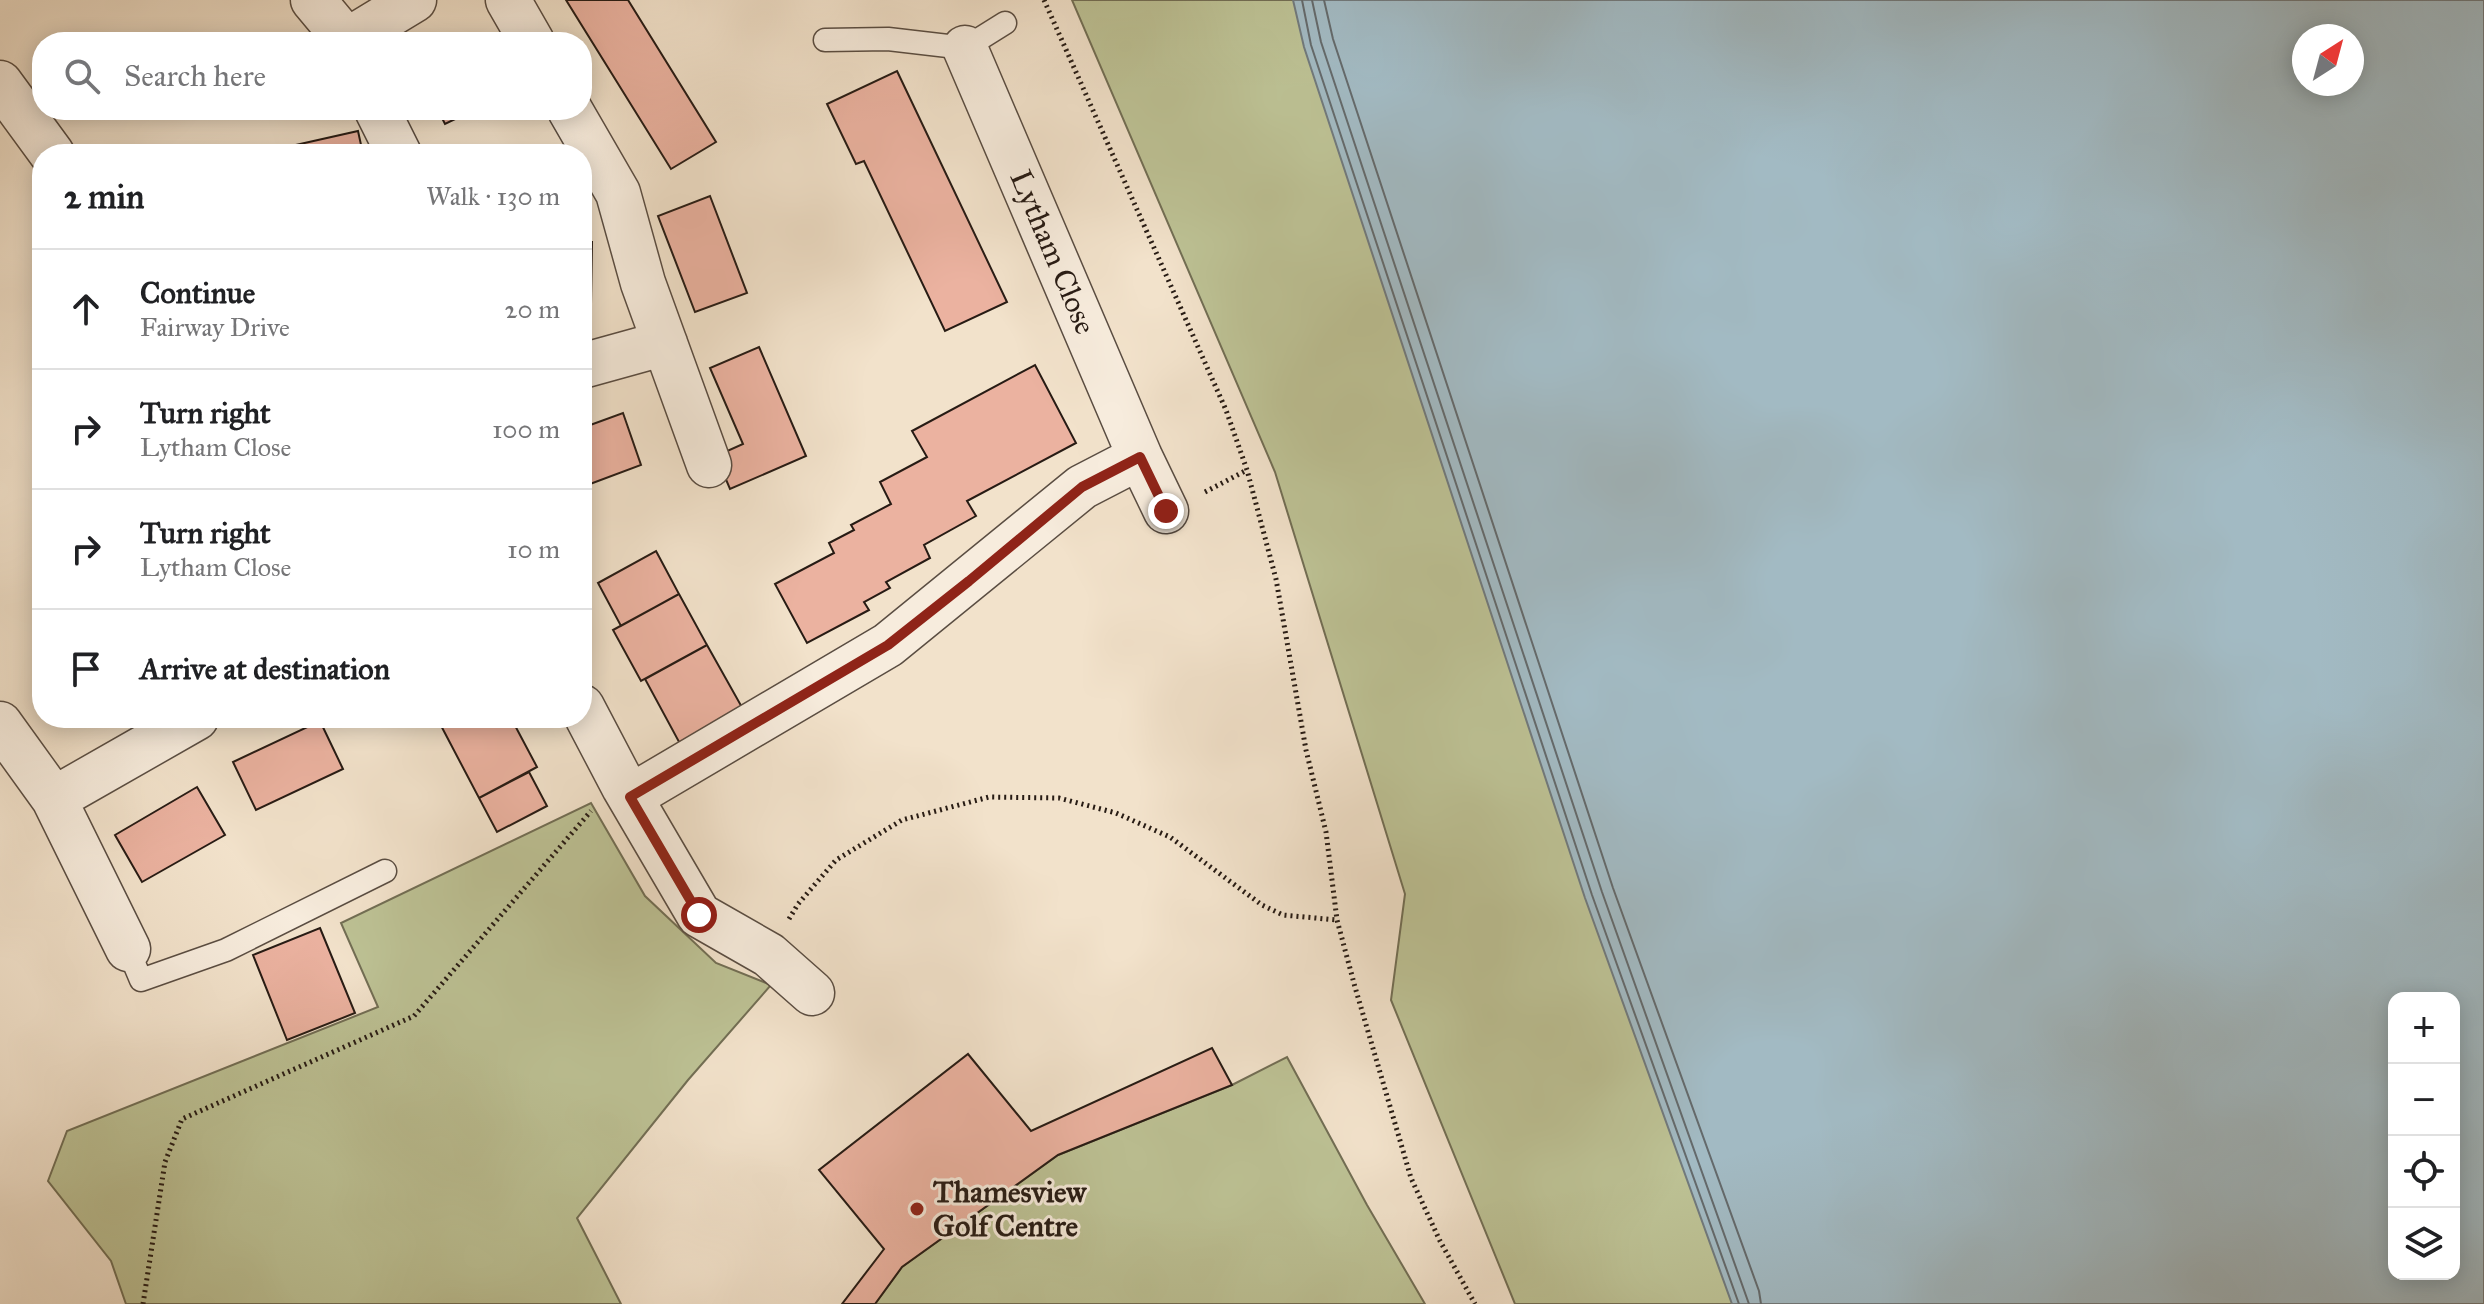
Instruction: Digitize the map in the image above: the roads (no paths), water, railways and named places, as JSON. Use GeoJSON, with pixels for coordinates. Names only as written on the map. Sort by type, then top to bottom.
{"type":"FeatureCollection","features":[{"type":"Feature","properties":{"kind":"street"},"geometry":{"type":"LineString","coordinates":[[313,0],[340,32]]}},
{"type":"Feature","properties":{"kind":"street"},"geometry":{"type":"LineString","coordinates":[[362,32],[414,0]]}},
{"type":"Feature","properties":{"kind":"street"},"geometry":{"type":"LineString","coordinates":[[510,2],[526,32]]}},
{"type":"Feature","properties":{"kind":"street","name":"Lytham Close"},"geometry":{"type":"LineString","coordinates":[[965,48],[1166,511]]}},
{"type":"Feature","properties":{"kind":"street"},"geometry":{"type":"LineString","coordinates":[[0,83],[45,144]]}},
{"type":"Feature","properties":{"kind":"street"},"geometry":{"type":"LineString","coordinates":[[382,120],[394,144]]}},
{"type":"Feature","properties":{"kind":"street"},"geometry":{"type":"LineString","coordinates":[[576,120],[590,144]]}},
{"type":"Feature","properties":{"kind":"street"},"geometry":{"type":"LineString","coordinates":[[592,148],[618,193],[643,283],[709,465]]}},
{"type":"Feature","properties":{"kind":"street"},"geometry":{"type":"LineString","coordinates":[[592,363],[665,343]]}},
{"type":"Feature","properties":{"kind":"street"},"geometry":{"type":"LineString","coordinates":[[614,800],[888,645],[1082,487],[1140,457]]}},
{"type":"Feature","properties":{"kind":"street"},"geometry":{"type":"LineString","coordinates":[[0,724],[54,799],[128,949]]}},
{"type":"Feature","properties":{"kind":"street"},"geometry":{"type":"LineString","coordinates":[[54,799],[178,728]]}},
{"type":"Feature","properties":{"kind":"street"},"geometry":{"type":"LineString","coordinates":[[589,728],[614,800],[699,915],[769,955],[812,993]]}},
{"type":"Feature","properties":{"kind":"lane"},"geometry":{"type":"LineString","coordinates":[[825,40],[888,39],[965,48],[1005,23]]}},
{"type":"Feature","properties":{"kind":"lane"},"geometry":{"type":"LineString","coordinates":[[128,949],[141,980],[226,950],[385,871]]}},
{"type":"Feature","properties":{"kind":"water"},"geometry":{"type":"Polygon","coordinates":[[[1293,0],[2484,0],[2484,1304],[1732,1304],[1585,898],[1304,47],[1293,0]]]}},
{"type":"Feature","properties":{"kind":"place","name":"Thamesview Golf Centre"},"geometry":{"type":"Point","coordinates":[917,1209]}}]}
